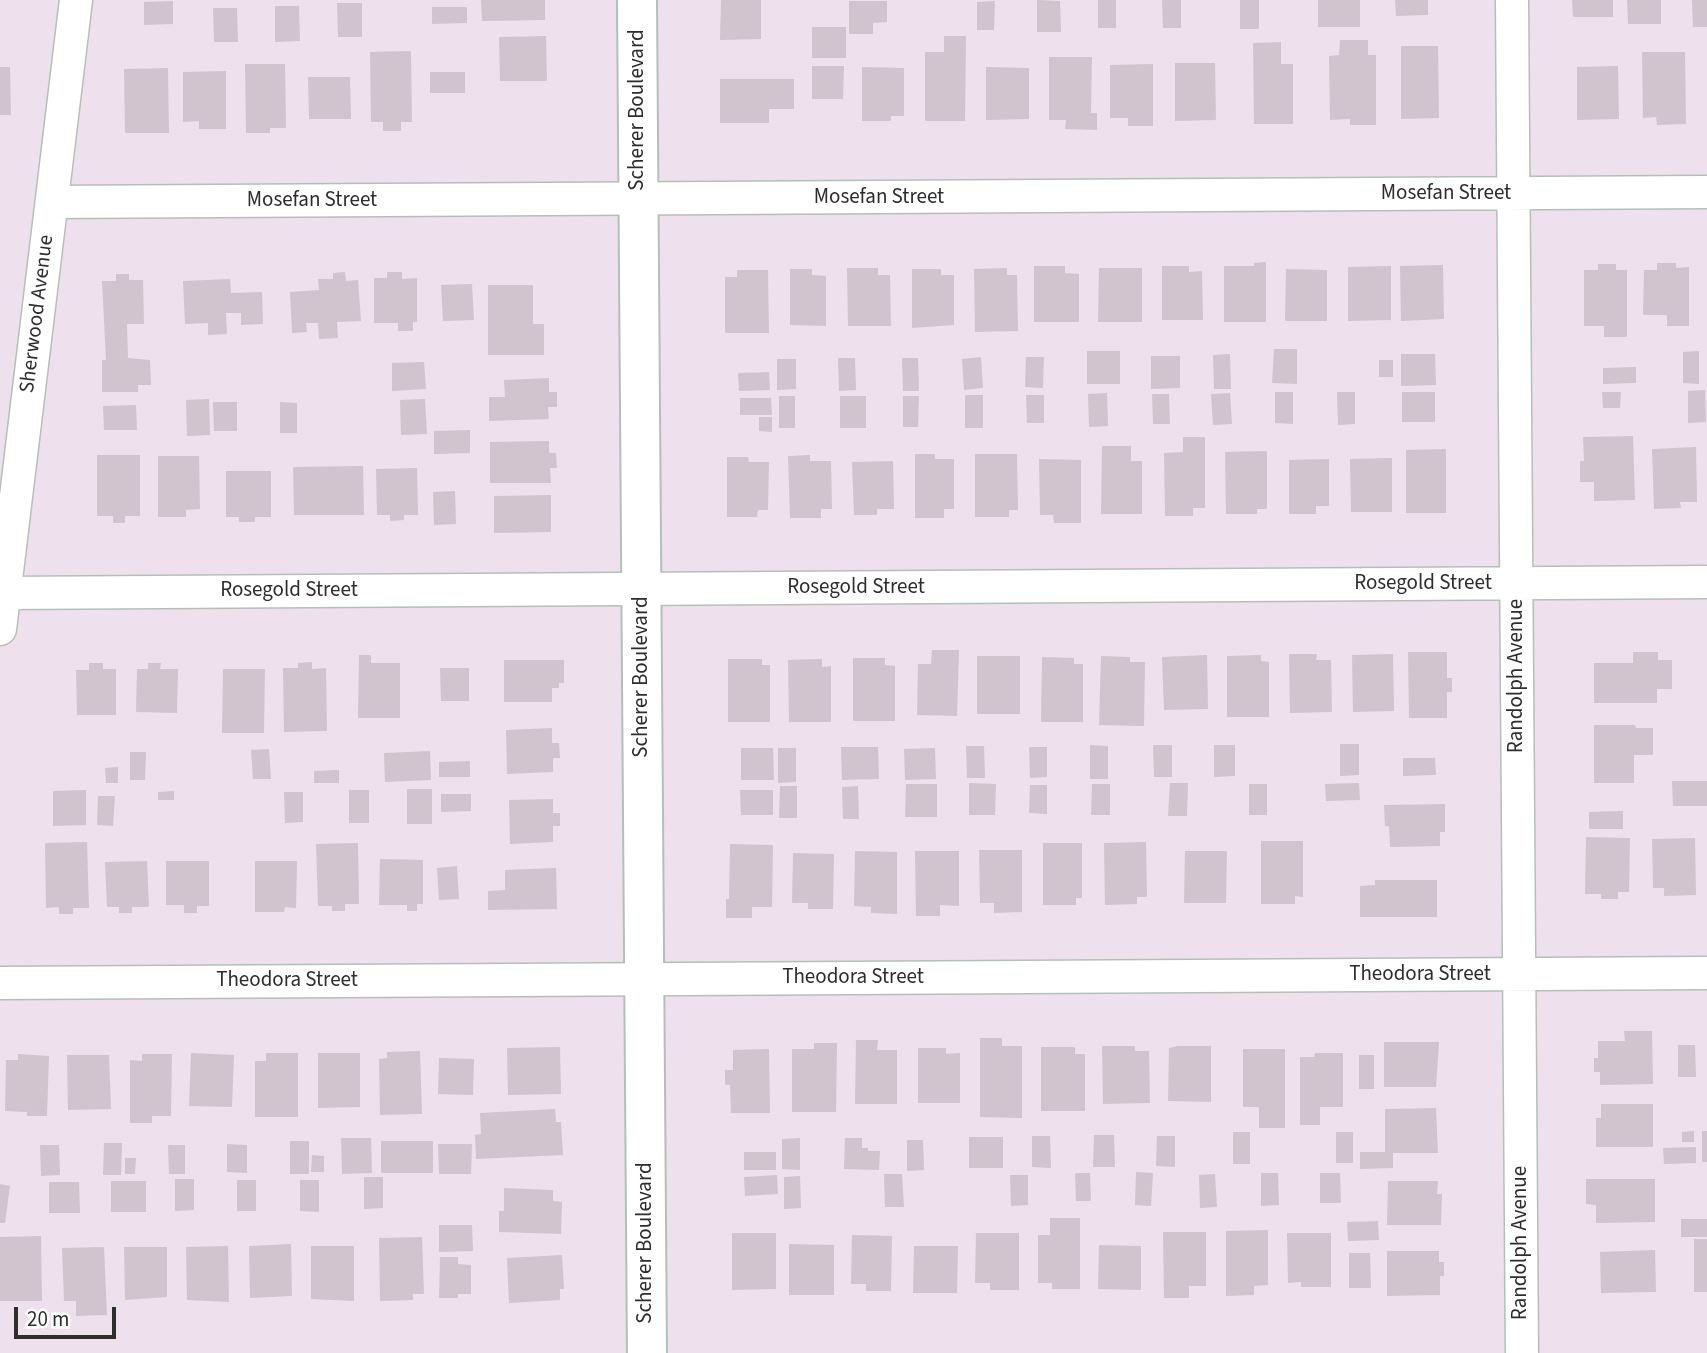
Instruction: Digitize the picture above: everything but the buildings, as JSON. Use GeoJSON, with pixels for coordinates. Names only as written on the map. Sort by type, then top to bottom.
{"type":"FeatureCollection","features":[{"type":"Feature","properties":{"kind":"street","name":"Sherwood Avenue"},"geometry":{"type":"LineString","coordinates":[[0,629],[76,0]]}},
{"type":"Feature","properties":{"kind":"street","name":"Scherer Boulevard"},"geometry":{"type":"LineString","coordinates":[[638,0],[647,1353]]}},
{"type":"Feature","properties":{"kind":"street","name":"Randolph Avenue"},"geometry":{"type":"LineString","coordinates":[[1512,0],[1522,1353]]}},
{"type":"Feature","properties":{"kind":"street","name":"Mosefan Street"},"geometry":{"type":"LineString","coordinates":[[52,202],[1707,192]]}},
{"type":"Feature","properties":{"kind":"street","name":"Rosegold Street"},"geometry":{"type":"LineString","coordinates":[[4,593],[1707,582]]}},
{"type":"Feature","properties":{"kind":"street","name":"Theodora Street"},"geometry":{"type":"LineString","coordinates":[[0,983],[1707,973]]}}]}
